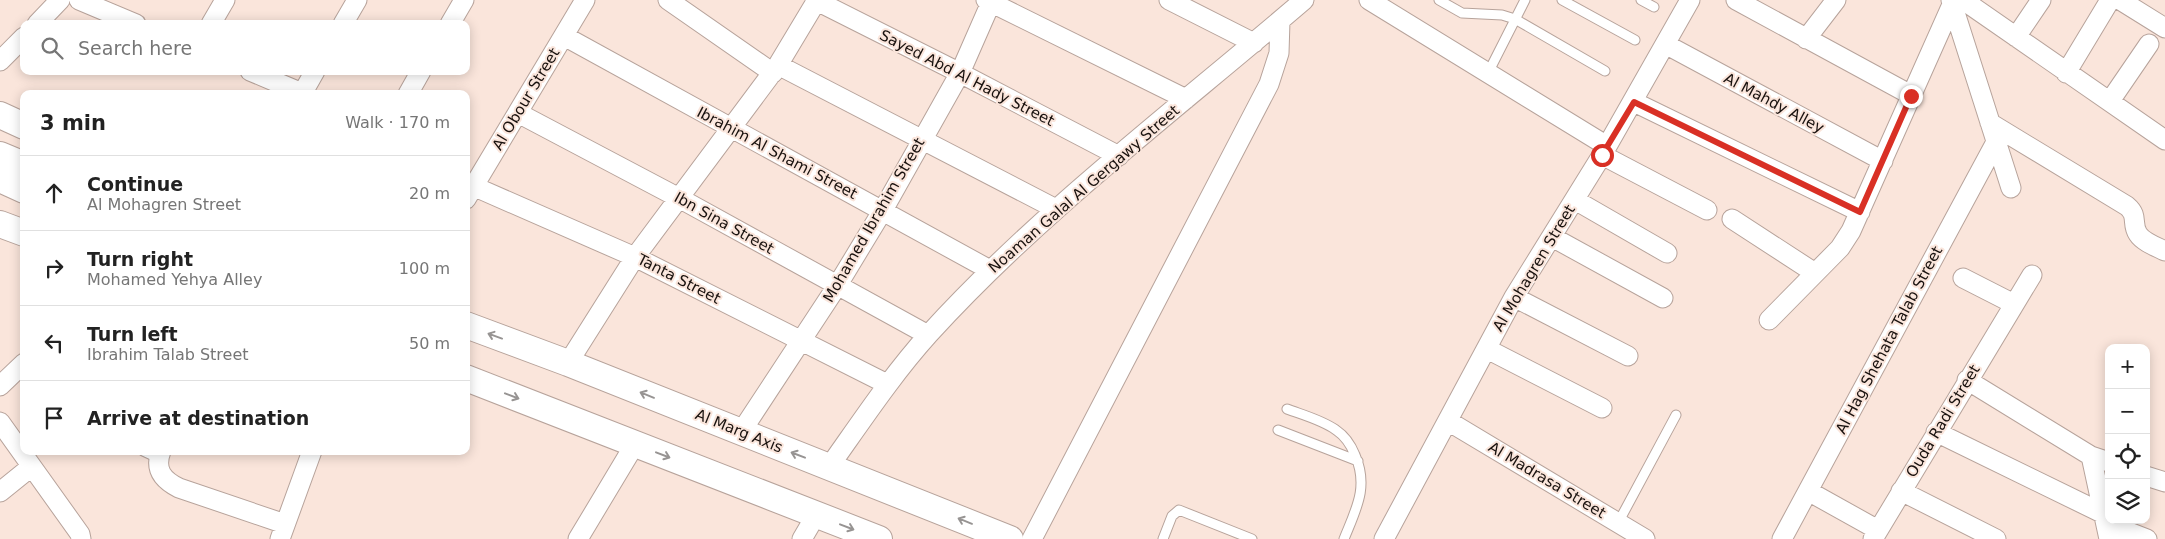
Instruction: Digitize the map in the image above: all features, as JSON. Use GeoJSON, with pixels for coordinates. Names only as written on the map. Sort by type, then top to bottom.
{"type":"FeatureCollection","features":[{"type":"Feature","properties":{"kind":"main road"},"geometry":{"type":"LineString","coordinates":[[0,115],[20,124]]}},
{"type":"Feature","properties":{"kind":"main road"},"geometry":{"type":"LineString","coordinates":[[0,155],[20,163]]}},
{"type":"Feature","properties":{"kind":"main road"},"geometry":{"type":"LineString","coordinates":[[0,179],[20,188]]}},
{"type":"Feature","properties":{"kind":"main road"},"geometry":{"type":"LineString","coordinates":[[0,224],[20,232]]}},
{"type":"Feature","properties":{"kind":"main road","name":"Al Marg Axis"},"geometry":{"type":"LineString","coordinates":[[470,327],[568,363],[1010,539]]}},
{"type":"Feature","properties":{"kind":"main road"},"geometry":{"type":"LineString","coordinates":[[470,380],[878,539]]}},
{"type":"Feature","properties":{"kind":"street"},"geometry":{"type":"LineString","coordinates":[[41,20],[60,0]]}},
{"type":"Feature","properties":{"kind":"street"},"geometry":{"type":"LineString","coordinates":[[78,0],[126,20]]}},
{"type":"Feature","properties":{"kind":"street"},"geometry":{"type":"LineString","coordinates":[[214,20],[225,0]]}},
{"type":"Feature","properties":{"kind":"street"},"geometry":{"type":"LineString","coordinates":[[345,20],[357,0]]}},
{"type":"Feature","properties":{"kind":"street"},"geometry":{"type":"LineString","coordinates":[[452,20],[464,0]]}},
{"type":"Feature","properties":{"kind":"street","name":"Al Obour Street"},"geometry":{"type":"LineString","coordinates":[[470,187],[518,113],[585,0]]}},
{"type":"Feature","properties":{"kind":"street"},"geometry":{"type":"LineString","coordinates":[[668,0],[776,69],[1056,209]]}},
{"type":"Feature","properties":{"kind":"street"},"geometry":{"type":"LineString","coordinates":[[568,363],[635,257],[776,69],[816,0]]}},
{"type":"Feature","properties":{"kind":"street","name":"Sayed Abd Al Hady Street"},"geometry":{"type":"LineString","coordinates":[[816,0],[1118,156]]}},
{"type":"Feature","properties":{"kind":"street"},"geometry":{"type":"LineString","coordinates":[[1169,0],[1254,43]]}},
{"type":"Feature","properties":{"kind":"street","name":"Noaman Galal Al Gergawy Street"},"geometry":{"type":"LineString","coordinates":[[829,467],[887,384],[928,335],[990,270],[1056,209],[1304,0]]}},
{"type":"Feature","properties":{"kind":"street"},"geometry":{"type":"LineString","coordinates":[[1369,0],[1488,73],[1605,151],[1707,210]]}},
{"type":"Feature","properties":{"kind":"street","name":"Al Mohagren Street"},"geometry":{"type":"LineString","coordinates":[[1384,539],[1514,297],[1605,151],[1690,0]]}},
{"type":"Feature","properties":{"kind":"street"},"geometry":{"type":"LineString","coordinates":[[1736,0],[1911,96]]}},
{"type":"Feature","properties":{"kind":"street"},"geometry":{"type":"LineString","coordinates":[[1806,39],[1836,0]]}},
{"type":"Feature","properties":{"kind":"street"},"geometry":{"type":"LineString","coordinates":[[2016,37],[2042,0]]}},
{"type":"Feature","properties":{"kind":"street"},"geometry":{"type":"LineString","coordinates":[[2066,73],[2110,0]]}},
{"type":"Feature","properties":{"kind":"street"},"geometry":{"type":"LineString","coordinates":[[2120,0],[2165,28]]}},
{"type":"Feature","properties":{"kind":"street"},"geometry":{"type":"LineString","coordinates":[[990,1],[1186,99]]}},
{"type":"Feature","properties":{"kind":"street","name":"Mohamed Ibrahim Street"},"geometry":{"type":"LineString","coordinates":[[741,432],[837,286],[883,210],[960,73],[990,1]]}},
{"type":"Feature","properties":{"kind":"street"},"geometry":{"type":"LineString","coordinates":[[1955,1],[2016,37],[2165,140]]}},
{"type":"Feature","properties":{"kind":"street"},"geometry":{"type":"LineString","coordinates":[[1769,320],[1840,248],[1860,212],[1955,1]]}},
{"type":"Feature","properties":{"kind":"street"},"geometry":{"type":"LineString","coordinates":[[1955,1],[2011,188]]}},
{"type":"Feature","properties":{"kind":"street"},"geometry":{"type":"LineString","coordinates":[[1032,539],[1269,84],[1279,53],[1280,21]]}},
{"type":"Feature","properties":{"kind":"street","name":"Ibrahim Al Shami Street"},"geometry":{"type":"LineString","coordinates":[[564,36],[990,270]]}},
{"type":"Feature","properties":{"kind":"street"},"geometry":{"type":"LineString","coordinates":[[0,61],[20,41]]}},
{"type":"Feature","properties":{"kind":"street","name":"Al Mahdy Alley"},"geometry":{"type":"LineString","coordinates":[[1665,44],[1882,161]]}},
{"type":"Feature","properties":{"kind":"street"},"geometry":{"type":"LineString","coordinates":[[2110,101],[2149,44]]}},
{"type":"Feature","properties":{"kind":"street"},"geometry":{"type":"LineString","coordinates":[[259,75],[295,90]]}},
{"type":"Feature","properties":{"kind":"street"},"geometry":{"type":"LineString","coordinates":[[304,90],[313,75]]}},
{"type":"Feature","properties":{"kind":"street"},"geometry":{"type":"LineString","coordinates":[[410,90],[419,75]]}},
{"type":"Feature","properties":{"kind":"street"},"geometry":{"type":"LineString","coordinates":[[1634,102],[1860,212]]}},
{"type":"Feature","properties":{"kind":"street","name":"Ibn Sina Street"},"geometry":{"type":"LineString","coordinates":[[518,113],[679,198],[928,335]]}},
{"type":"Feature","properties":{"kind":"street"},"geometry":{"type":"LineString","coordinates":[[1990,123],[2127,206],[2134,214],[2139,236],[2165,251]]}},
{"type":"Feature","properties":{"kind":"street","name":"Al Hag Shehata Talab Street"},"geometry":{"type":"LineString","coordinates":[[1782,539],[1996,142]]}},
{"type":"Feature","properties":{"kind":"street","name":"Tanta Street"},"geometry":{"type":"LineString","coordinates":[[470,189],[635,257],[887,384]]}},
{"type":"Feature","properties":{"kind":"street"},"geometry":{"type":"LineString","coordinates":[[1575,200],[1667,253]]}},
{"type":"Feature","properties":{"kind":"street"},"geometry":{"type":"LineString","coordinates":[[1732,219],[1815,273]]}},
{"type":"Feature","properties":{"kind":"street"},"geometry":{"type":"LineString","coordinates":[[1552,237],[1663,298]]}},
{"type":"Feature","properties":{"kind":"street","name":"Ouda Radi Street"},"geometry":{"type":"LineString","coordinates":[[1876,534],[1967,380],[2032,275]]}},
{"type":"Feature","properties":{"kind":"street"},"geometry":{"type":"LineString","coordinates":[[1964,278],[2014,304]]}},
{"type":"Feature","properties":{"kind":"street"},"geometry":{"type":"LineString","coordinates":[[1514,297],[1628,356]]}},
{"type":"Feature","properties":{"kind":"street"},"geometry":{"type":"LineString","coordinates":[[1487,349],[1602,408]]}},
{"type":"Feature","properties":{"kind":"street"},"geometry":{"type":"LineString","coordinates":[[0,386],[20,367]]}},
{"type":"Feature","properties":{"kind":"street"},"geometry":{"type":"LineString","coordinates":[[1967,380],[2091,456],[2105,461]]}},
{"type":"Feature","properties":{"kind":"street","name":"Al Madrasa Street"},"geometry":{"type":"LineString","coordinates":[[1448,421],[1645,539]]}},
{"type":"Feature","properties":{"kind":"street"},"geometry":{"type":"LineString","coordinates":[[0,422],[20,451]]}},
{"type":"Feature","properties":{"kind":"street"},"geometry":{"type":"LineString","coordinates":[[1936,432],[2106,525],[2147,539]]}},
{"type":"Feature","properties":{"kind":"street"},"geometry":{"type":"LineString","coordinates":[[578,539],[635,444]]}},
{"type":"Feature","properties":{"kind":"street"},"geometry":{"type":"LineString","coordinates":[[23,455],[80,534],[81,539]]}},
{"type":"Feature","properties":{"kind":"street"},"geometry":{"type":"LineString","coordinates":[[155,455],[159,471],[166,482],[283,531],[311,455]]}},
{"type":"Feature","properties":{"kind":"street"},"geometry":{"type":"LineString","coordinates":[[2091,456],[2106,525]]}},
{"type":"Feature","properties":{"kind":"street"},"geometry":{"type":"LineString","coordinates":[[0,492],[31,467]]}},
{"type":"Feature","properties":{"kind":"street"},"geometry":{"type":"LineString","coordinates":[[2150,477],[2165,482]]}},
{"type":"Feature","properties":{"kind":"street"},"geometry":{"type":"LineString","coordinates":[[1808,491],[1876,534]]}},
{"type":"Feature","properties":{"kind":"street"},"geometry":{"type":"LineString","coordinates":[[1901,491],[1996,539]]}},
{"type":"Feature","properties":{"kind":"street"},"geometry":{"type":"LineString","coordinates":[[802,539],[816,515]]}},
{"type":"Feature","properties":{"kind":"lane"},"geometry":{"type":"LineString","coordinates":[[1439,0],[1462,13],[1502,15],[1515,19],[1605,71]]}},
{"type":"Feature","properties":{"kind":"lane"},"geometry":{"type":"LineString","coordinates":[[1488,73],[1525,0]]}},
{"type":"Feature","properties":{"kind":"lane"},"geometry":{"type":"LineString","coordinates":[[1562,0],[1635,40]]}},
{"type":"Feature","properties":{"kind":"lane"},"geometry":{"type":"LineString","coordinates":[[1641,0],[1654,7]]}},
{"type":"Feature","properties":{"kind":"lane"},"geometry":{"type":"LineString","coordinates":[[1287,409],[1337,430],[1350,444],[1358,461],[1362,474],[1362,487],[1344,539]]}},
{"type":"Feature","properties":{"kind":"lane"},"geometry":{"type":"LineString","coordinates":[[1618,523],[1676,415]]}},
{"type":"Feature","properties":{"kind":"lane"},"geometry":{"type":"LineString","coordinates":[[1278,430],[1358,461]]}},
{"type":"Feature","properties":{"kind":"lane"},"geometry":{"type":"LineString","coordinates":[[1163,539],[1172,516],[1179,510],[1252,539]]}},
{"type":"Feature","properties":{"kind":"route"},"geometry":{"type":"LineString","coordinates":[[1602,155],[1634,102],[1860,212],[1911,96]]}}]}
